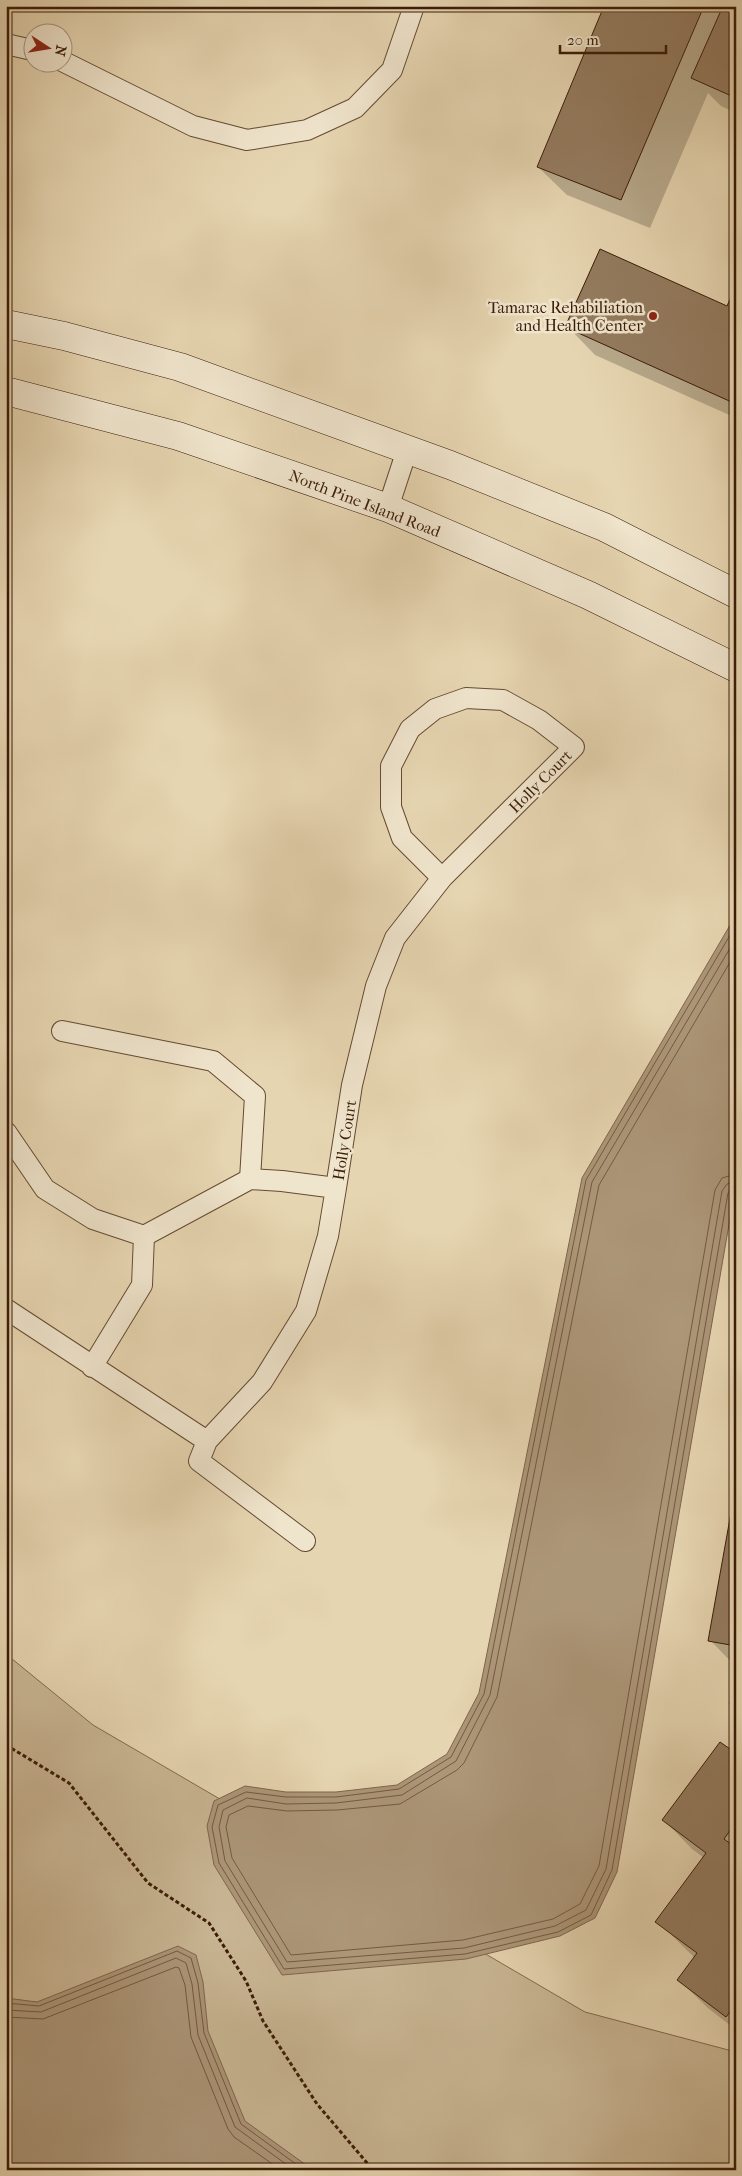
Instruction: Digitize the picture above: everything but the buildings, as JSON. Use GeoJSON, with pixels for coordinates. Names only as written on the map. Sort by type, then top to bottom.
{"type":"FeatureCollection","features":[{"type":"Feature","properties":{"kind":"main road"},"geometry":{"type":"LineString","coordinates":[[6,324],[64,336],[180,368],[450,465],[604,527],[736,594]]}},
{"type":"Feature","properties":{"kind":"main road","name":"North Pine Island Road"},"geometry":{"type":"LineString","coordinates":[[6,391],[178,436],[388,508],[588,595],[736,668]]}},
{"type":"Feature","properties":{"kind":"lane"},"geometry":{"type":"LineString","coordinates":[[72,66],[193,126],[247,140],[307,130],[355,108],[392,70],[414,6]]}},
{"type":"Feature","properties":{"kind":"lane"},"geometry":{"type":"LineString","coordinates":[[6,44],[22,48]]}},
{"type":"Feature","properties":{"kind":"lane"},"geometry":{"type":"LineString","coordinates":[[388,508],[407,450]]}},
{"type":"Feature","properties":{"kind":"lane","name":"Holly Court"},"geometry":{"type":"LineString","coordinates":[[250,1179],[336,1188],[352,1085],[376,986],[395,938],[442,878],[574,747],[539,720],[503,700],[466,698],[435,709],[410,730],[391,766],[391,807],[402,838],[442,878]]}},
{"type":"Feature","properties":{"kind":"lane"},"geometry":{"type":"LineString","coordinates":[[6,1132],[44,1189],[93,1219],[144,1236],[250,1179],[256,1096],[213,1061],[62,1031]]}},
{"type":"Feature","properties":{"kind":"lane"},"geometry":{"type":"LineString","coordinates":[[305,1541],[200,1461],[207,1441],[262,1382],[306,1311],[328,1236],[336,1188]]}},
{"type":"Feature","properties":{"kind":"lane"},"geometry":{"type":"LineString","coordinates":[[92,1367],[142,1285],[144,1236]]}},
{"type":"Feature","properties":{"kind":"lane"},"geometry":{"type":"LineString","coordinates":[[6,1309],[207,1441]]}},
{"type":"Feature","properties":{"kind":"path"},"geometry":{"type":"LineString","coordinates":[[6,1745],[69,1783],[148,1883],[209,1923],[246,1980],[263,2021],[316,2104],[373,2170]]}},
{"type":"Feature","properties":{"kind":"shaded area"},"geometry":{"type":"Polygon","coordinates":[[[6,1654],[93,1725],[585,2012],[736,2052],[736,2170],[6,2170],[6,1654]]]}},
{"type":"Feature","properties":{"kind":"water"},"geometry":{"type":"Polygon","coordinates":[[[736,915],[736,1184],[617,1872],[595,1918],[560,1936],[466,1959],[282,1975],[214,1865],[207,1826],[214,1801],[245,1786],[286,1792],[336,1792],[397,1785],[447,1754],[479,1693],[582,1178],[736,915]]]}},
{"type":"Feature","properties":{"kind":"water"},"geometry":{"type":"Polygon","coordinates":[[[178,1946],[196,1955],[203,1982],[208,2031],[245,2121],[313,2170],[6,2170],[6,1998],[37,2002],[178,1946]]]}},
{"type":"Feature","properties":{"kind":"place","name":"Tamarac Rehabiliation and Health Center"},"geometry":{"type":"Point","coordinates":[653,316]}}]}
